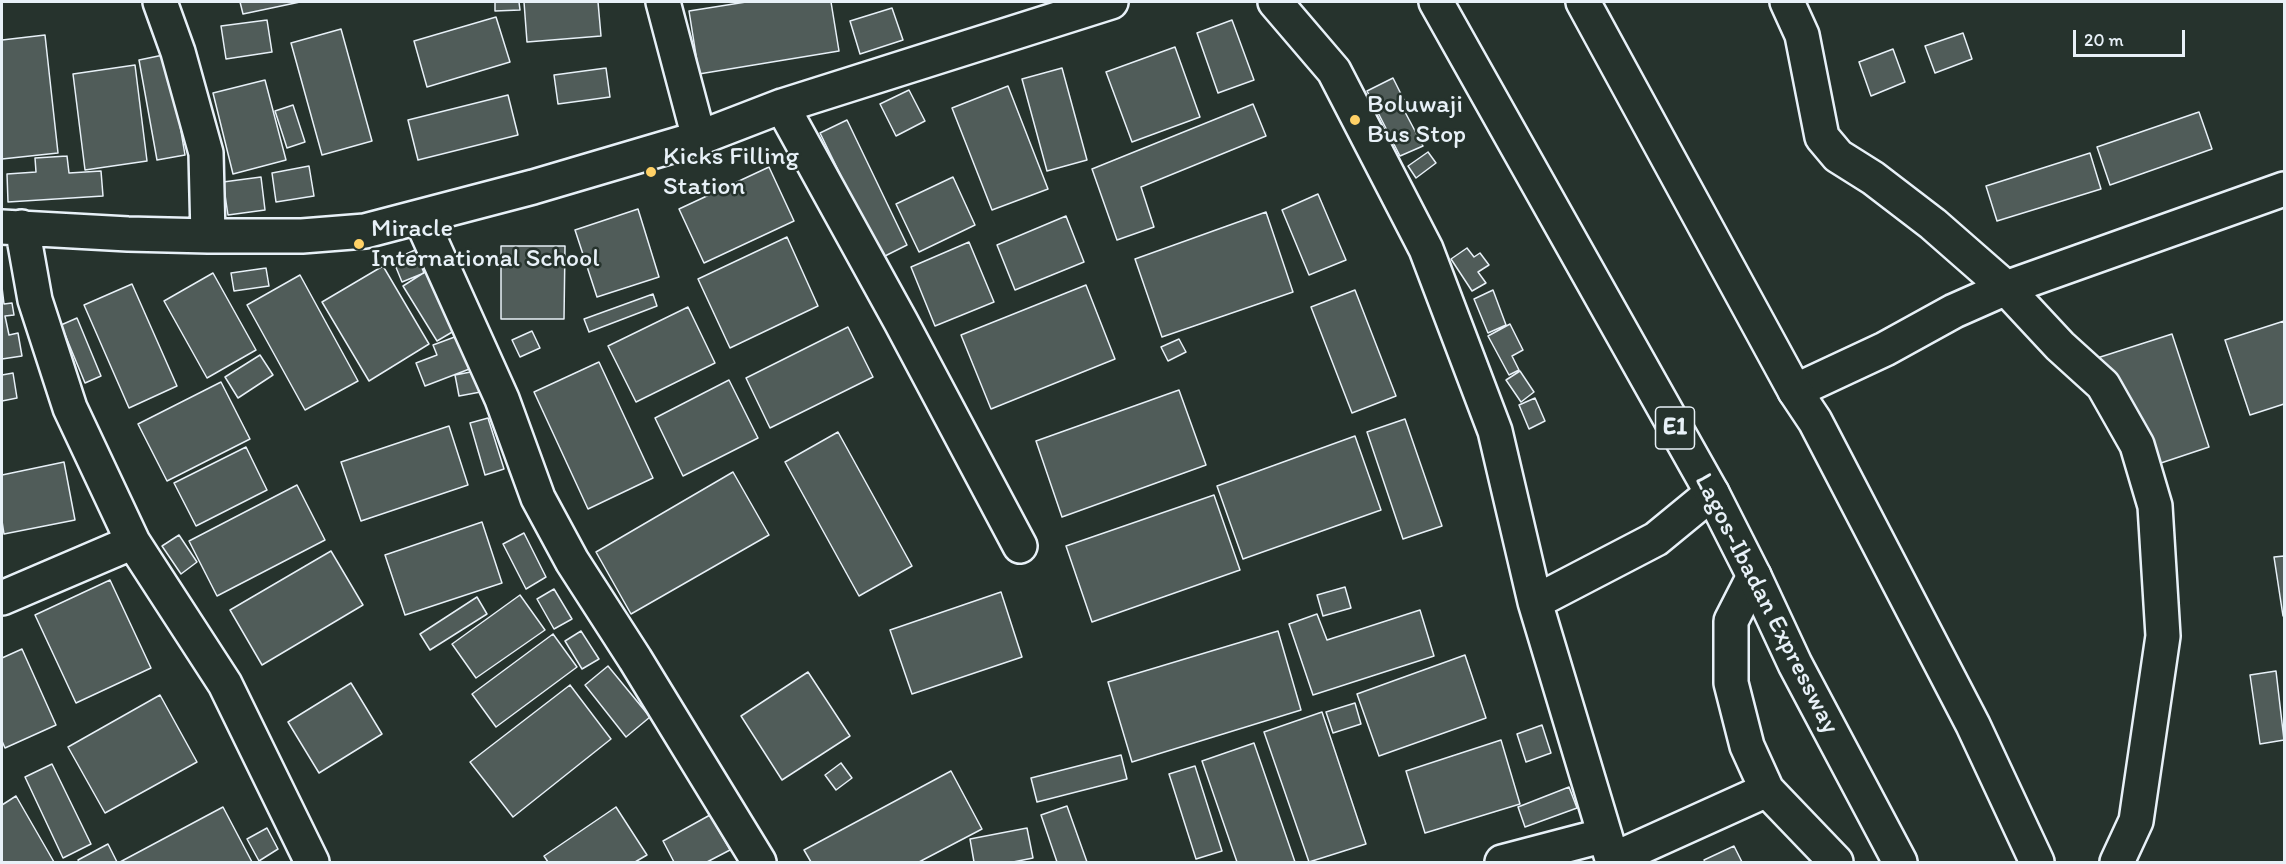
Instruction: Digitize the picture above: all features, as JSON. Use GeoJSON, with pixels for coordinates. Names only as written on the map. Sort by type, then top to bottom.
{"type":"FeatureCollection","features":[{"type":"Feature","properties":{"kind":"main road"},"geometry":{"type":"LineString","coordinates":[[159,2],[178,52],[206,153],[208,236]]}},
{"type":"Feature","properties":{"kind":"main road"},"geometry":{"type":"LineString","coordinates":[[663,2],[699,138]]}},
{"type":"Feature","properties":{"kind":"main road"},"geometry":{"type":"LineString","coordinates":[[312,862],[225,684],[133,542],[70,408],[12,227],[208,236],[302,236],[365,231],[533,187],[699,138],[782,106],[1111,2]]}},
{"type":"Feature","properties":{"kind":"main road"},"geometry":{"type":"LineString","coordinates":[[1275,2],[1334,71],[1426,249],[1495,431],[1535,602],[1610,852]]}},
{"type":"Feature","properties":{"kind":"main road","name":"Lagos-Ibadan Expressway"},"geometry":{"type":"LineString","coordinates":[[1436,2],[1712,493],[1795,664],[1900,862]]}},
{"type":"Feature","properties":{"kind":"main road"},"geometry":{"type":"LineString","coordinates":[[1583,2],[1795,391],[1815,421],[1973,725],[2037,862]]}},
{"type":"Feature","properties":{"kind":"main road"},"geometry":{"type":"LineString","coordinates":[[1787,2],[1802,35],[1822,136],[1838,156],[1873,178],[1933,224],[2006,288],[2060,346],[2103,385],[2137,445],[2155,506],[2163,636],[2136,821],[2117,862]]}},
{"type":"Feature","properties":{"kind":"main road"},"geometry":{"type":"LineString","coordinates":[[782,106],[901,322],[1020,546]]}},
{"type":"Feature","properties":{"kind":"main road"},"geometry":{"type":"LineString","coordinates":[[1795,391],[2006,288],[2284,189]]}},
{"type":"Feature","properties":{"kind":"main road"},"geometry":{"type":"LineString","coordinates":[[420,217],[502,399],[538,498],[572,561],[759,862]]}},
{"type":"Feature","properties":{"kind":"main road"},"geometry":{"type":"LineString","coordinates":[[1535,602],[1656,539],[1712,493]]}},
{"type":"Feature","properties":{"kind":"main road"},"geometry":{"type":"LineString","coordinates":[[2,598],[133,542]]}},
{"type":"Feature","properties":{"kind":"main road"},"geometry":{"type":"LineString","coordinates":[[1754,576],[1731,621],[1731,683],[1748,747],[1767,790],[1836,862]]}},
{"type":"Feature","properties":{"kind":"main road"},"geometry":{"type":"LineString","coordinates":[[1502,862],[1610,852],[1767,790]]}},
{"type":"Feature","properties":{"kind":"building"},"geometry":{"type":"Polygon","coordinates":[[[240,2],[300,2],[243,14],[240,2]]]}},
{"type":"Feature","properties":{"kind":"building"},"geometry":{"type":"Polygon","coordinates":[[[495,2],[519,2],[520,10],[495,11],[495,2]]]}},
{"type":"Feature","properties":{"kind":"building"},"geometry":{"type":"Polygon","coordinates":[[[524,2],[598,2],[601,36],[527,42],[524,2]]]}},
{"type":"Feature","properties":{"kind":"building"},"geometry":{"type":"Polygon","coordinates":[[[746,2],[831,2],[839,51],[699,74],[689,11],[746,2]]]}},
{"type":"Feature","properties":{"kind":"building"},"geometry":{"type":"Polygon","coordinates":[[[892,8],[903,40],[860,54],[850,21],[892,8]]]}},
{"type":"Feature","properties":{"kind":"building"},"geometry":{"type":"Polygon","coordinates":[[[496,17],[510,62],[427,87],[414,41],[496,17]]]}},
{"type":"Feature","properties":{"kind":"building"},"geometry":{"type":"Polygon","coordinates":[[[267,20],[272,52],[226,59],[221,26],[267,20]]]}},
{"type":"Feature","properties":{"kind":"building"},"geometry":{"type":"Polygon","coordinates":[[[1232,20],[1254,80],[1218,93],[1197,33],[1232,20]]]}},
{"type":"Feature","properties":{"kind":"building"},"geometry":{"type":"Polygon","coordinates":[[[341,29],[372,141],[322,155],[291,43],[341,29]]]}},
{"type":"Feature","properties":{"kind":"building"},"geometry":{"type":"Polygon","coordinates":[[[1963,33],[1972,59],[1935,73],[1925,46],[1963,33]]]}},
{"type":"Feature","properties":{"kind":"building"},"geometry":{"type":"Polygon","coordinates":[[[45,35],[58,153],[2,159],[2,40],[45,35]]]}},
{"type":"Feature","properties":{"kind":"building"},"geometry":{"type":"Polygon","coordinates":[[[1175,47],[1200,117],[1132,142],[1106,72],[1175,47]]]}},
{"type":"Feature","properties":{"kind":"building"},"geometry":{"type":"Polygon","coordinates":[[[1893,49],[1905,82],[1871,96],[1859,62],[1893,49]]]}},
{"type":"Feature","properties":{"kind":"building"},"geometry":{"type":"Polygon","coordinates":[[[168,54],[185,155],[157,160],[139,60],[168,54]]]}},
{"type":"Feature","properties":{"kind":"building"},"geometry":{"type":"Polygon","coordinates":[[[135,65],[147,161],[85,170],[73,74],[135,65]]]}},
{"type":"Feature","properties":{"kind":"building"},"geometry":{"type":"Polygon","coordinates":[[[606,68],[610,97],[558,104],[554,75],[606,68]]]}},
{"type":"Feature","properties":{"kind":"building"},"geometry":{"type":"Polygon","coordinates":[[[1062,68],[1087,160],[1047,171],[1022,79],[1062,68]]]}},
{"type":"Feature","properties":{"kind":"building"},"geometry":{"type":"Polygon","coordinates":[[[1393,78],[1409,110],[1405,112],[1423,146],[1400,156],[1367,91],[1393,78]]]}},
{"type":"Feature","properties":{"kind":"building"},"geometry":{"type":"Polygon","coordinates":[[[265,80],[286,160],[233,174],[213,93],[265,80]]]}},
{"type":"Feature","properties":{"kind":"building"},"geometry":{"type":"Polygon","coordinates":[[[1008,86],[1048,189],[992,210],[952,108],[1008,86]]]}},
{"type":"Feature","properties":{"kind":"building"},"geometry":{"type":"Polygon","coordinates":[[[909,90],[925,121],[896,136],[880,104],[909,90]]]}},
{"type":"Feature","properties":{"kind":"building"},"geometry":{"type":"Polygon","coordinates":[[[508,95],[518,135],[418,160],[408,120],[508,95]]]}},
{"type":"Feature","properties":{"kind":"building"},"geometry":{"type":"Polygon","coordinates":[[[1253,104],[1266,136],[1141,187],[1154,227],[1117,240],[1092,169],[1253,104]]]}},
{"type":"Feature","properties":{"kind":"building"},"geometry":{"type":"Polygon","coordinates":[[[293,105],[305,142],[287,148],[275,111],[293,105]]]}},
{"type":"Feature","properties":{"kind":"building"},"geometry":{"type":"Polygon","coordinates":[[[2199,112],[2212,149],[2110,185],[2097,147],[2199,112]]]}},
{"type":"Feature","properties":{"kind":"building"},"geometry":{"type":"Polygon","coordinates":[[[847,120],[907,245],[881,258],[820,133],[847,120]]]}},
{"type":"Feature","properties":{"kind":"building"},"geometry":{"type":"Polygon","coordinates":[[[1428,152],[1436,163],[1416,178],[1408,166],[1428,152]]]}},
{"type":"Feature","properties":{"kind":"building"},"geometry":{"type":"Polygon","coordinates":[[[2090,153],[2101,189],[1997,221],[1986,186],[2090,153]]]}},
{"type":"Feature","properties":{"kind":"building"},"geometry":{"type":"Polygon","coordinates":[[[67,156],[69,173],[101,171],[103,196],[8,202],[7,174],[36,172],[35,158],[67,156]]]}},
{"type":"Feature","properties":{"kind":"building"},"geometry":{"type":"Polygon","coordinates":[[[309,166],[314,196],[276,202],[272,173],[309,166]]]}},
{"type":"Feature","properties":{"kind":"building"},"geometry":{"type":"Polygon","coordinates":[[[769,167],[794,221],[704,263],[679,209],[769,167]]]}},
{"type":"Feature","properties":{"kind":"building"},"geometry":{"type":"Polygon","coordinates":[[[261,177],[265,210],[228,215],[223,182],[261,177]]]}},
{"type":"Feature","properties":{"kind":"building"},"geometry":{"type":"Polygon","coordinates":[[[953,177],[975,225],[919,252],[896,204],[953,177]]]}},
{"type":"Feature","properties":{"kind":"building"},"geometry":{"type":"Polygon","coordinates":[[[1318,194],[1346,260],[1309,275],[1282,210],[1318,194]]]}},
{"type":"Feature","properties":{"kind":"building"},"geometry":{"type":"Polygon","coordinates":[[[638,209],[659,277],[597,297],[575,230],[638,209]]]}},
{"type":"Feature","properties":{"kind":"building"},"geometry":{"type":"Polygon","coordinates":[[[1266,212],[1293,292],[1162,337],[1135,259],[1266,212]]]}},
{"type":"Feature","properties":{"kind":"building"},"geometry":{"type":"Polygon","coordinates":[[[1066,216],[1084,262],[1015,290],[997,245],[1066,216]]]}},
{"type":"Feature","properties":{"kind":"building"},"geometry":{"type":"Polygon","coordinates":[[[787,237],[818,306],[730,348],[698,279],[787,237]]]}},
{"type":"Feature","properties":{"kind":"building"},"geometry":{"type":"Polygon","coordinates":[[[969,242],[994,302],[935,326],[911,267],[969,242]]]}},
{"type":"Feature","properties":{"kind":"building"},"geometry":{"type":"Polygon","coordinates":[[[501,246],[565,246],[564,319],[501,319],[501,246]]]}},
{"type":"Feature","properties":{"kind":"building"},"geometry":{"type":"Polygon","coordinates":[[[1467,248],[1474,257],[1480,253],[1489,265],[1478,272],[1486,283],[1472,291],[1451,259],[1467,248]]]}},
{"type":"Feature","properties":{"kind":"building"},"geometry":{"type":"Polygon","coordinates":[[[415,250],[424,273],[402,282],[393,260],[415,250]]]}},
{"type":"Feature","properties":{"kind":"building"},"geometry":{"type":"Polygon","coordinates":[[[383,266],[429,344],[369,381],[322,302],[383,266]]]}},
{"type":"Feature","properties":{"kind":"building"},"geometry":{"type":"Polygon","coordinates":[[[266,268],[269,286],[234,291],[231,273],[266,268]]]}},
{"type":"Feature","properties":{"kind":"building"},"geometry":{"type":"Polygon","coordinates":[[[428,270],[459,328],[437,341],[403,286],[428,270]]]}},
{"type":"Feature","properties":{"kind":"building"},"geometry":{"type":"Polygon","coordinates":[[[213,273],[256,350],[207,378],[164,301],[213,273]]]}},
{"type":"Feature","properties":{"kind":"building"},"geometry":{"type":"Polygon","coordinates":[[[300,275],[358,381],[305,410],[247,305],[300,275]]]}},
{"type":"Feature","properties":{"kind":"building"},"geometry":{"type":"Polygon","coordinates":[[[132,284],[177,386],[129,408],[84,305],[132,284]]]}},
{"type":"Feature","properties":{"kind":"building"},"geometry":{"type":"Polygon","coordinates":[[[1086,285],[1115,359],[991,409],[961,335],[1086,285]]]}},
{"type":"Feature","properties":{"kind":"building"},"geometry":{"type":"Polygon","coordinates":[[[2,287],[4,304],[12,303],[14,315],[5,316],[9,335],[18,333],[22,356],[2,359],[2,287]]]}},
{"type":"Feature","properties":{"kind":"building"},"geometry":{"type":"Polygon","coordinates":[[[1355,290],[1396,396],[1352,413],[1311,307],[1355,290]]]}},
{"type":"Feature","properties":{"kind":"building"},"geometry":{"type":"Polygon","coordinates":[[[1493,290],[1506,325],[1488,333],[1474,299],[1493,290]]]}},
{"type":"Feature","properties":{"kind":"building"},"geometry":{"type":"Polygon","coordinates":[[[653,294],[657,306],[589,332],[584,319],[653,294]]]}},
{"type":"Feature","properties":{"kind":"building"},"geometry":{"type":"Polygon","coordinates":[[[688,307],[715,363],[636,402],[608,346],[688,307]]]}},
{"type":"Feature","properties":{"kind":"building"},"geometry":{"type":"Polygon","coordinates":[[[77,318],[101,376],[85,383],[61,325],[77,318]]]}},
{"type":"Feature","properties":{"kind":"building"},"geometry":{"type":"Polygon","coordinates":[[[2284,321],[2284,404],[2250,415],[2225,340],[2284,321]]]}},
{"type":"Feature","properties":{"kind":"building"},"geometry":{"type":"Polygon","coordinates":[[[1510,324],[1523,350],[1512,356],[1519,370],[1509,375],[1488,336],[1510,324]]]}},
{"type":"Feature","properties":{"kind":"building"},"geometry":{"type":"Polygon","coordinates":[[[848,327],[873,377],[770,428],[746,378],[848,327]]]}},
{"type":"Feature","properties":{"kind":"building"},"geometry":{"type":"Polygon","coordinates":[[[532,331],[540,348],[520,357],[512,340],[532,331]]]}},
{"type":"Feature","properties":{"kind":"building"},"geometry":{"type":"Polygon","coordinates":[[[2172,334],[2209,447],[2128,474],[2091,360],[2172,334]]]}},
{"type":"Feature","properties":{"kind":"building"},"geometry":{"type":"Polygon","coordinates":[[[460,335],[472,368],[425,386],[416,363],[437,355],[433,345],[460,335]]]}},
{"type":"Feature","properties":{"kind":"building"},"geometry":{"type":"Polygon","coordinates":[[[1179,339],[1186,352],[1168,361],[1161,347],[1179,339]]]}},
{"type":"Feature","properties":{"kind":"building"},"geometry":{"type":"Polygon","coordinates":[[[260,355],[273,375],[238,398],[225,377],[260,355]]]}},
{"type":"Feature","properties":{"kind":"building"},"geometry":{"type":"Polygon","coordinates":[[[599,362],[653,478],[588,509],[534,392],[599,362]]]}},
{"type":"Feature","properties":{"kind":"building"},"geometry":{"type":"Polygon","coordinates":[[[481,370],[486,391],[459,396],[455,375],[481,370]]]}},
{"type":"Feature","properties":{"kind":"building"},"geometry":{"type":"Polygon","coordinates":[[[1520,371],[1534,392],[1521,402],[1506,380],[1520,371]]]}},
{"type":"Feature","properties":{"kind":"building"},"geometry":{"type":"Polygon","coordinates":[[[13,373],[17,398],[2,401],[2,375],[13,373]]]}},
{"type":"Feature","properties":{"kind":"building"},"geometry":{"type":"Polygon","coordinates":[[[729,380],[758,438],[683,476],[655,418],[729,380]]]}},
{"type":"Feature","properties":{"kind":"building"},"geometry":{"type":"Polygon","coordinates":[[[221,382],[250,439],[167,481],[138,424],[221,382]]]}},
{"type":"Feature","properties":{"kind":"building"},"geometry":{"type":"Polygon","coordinates":[[[1179,390],[1206,465],[1062,517],[1036,441],[1179,390]]]}},
{"type":"Feature","properties":{"kind":"building"},"geometry":{"type":"Polygon","coordinates":[[[1535,398],[1545,421],[1529,429],[1519,405],[1535,398]]]}},
{"type":"Feature","properties":{"kind":"building"},"geometry":{"type":"Polygon","coordinates":[[[488,418],[504,469],[485,475],[470,423],[488,418]]]}},
{"type":"Feature","properties":{"kind":"building"},"geometry":{"type":"Polygon","coordinates":[[[1405,419],[1442,526],[1403,539],[1367,432],[1405,419]]]}},
{"type":"Feature","properties":{"kind":"building"},"geometry":{"type":"Polygon","coordinates":[[[449,426],[468,485],[361,521],[341,462],[449,426]]]}},
{"type":"Feature","properties":{"kind":"building"},"geometry":{"type":"Polygon","coordinates":[[[838,432],[912,566],[859,596],[785,462],[838,432]]]}},
{"type":"Feature","properties":{"kind":"building"},"geometry":{"type":"Polygon","coordinates":[[[1355,436],[1381,510],[1243,559],[1217,486],[1355,436]]]}},
{"type":"Feature","properties":{"kind":"building"},"geometry":{"type":"Polygon","coordinates":[[[246,447],[267,490],[196,526],[174,483],[246,447]]]}},
{"type":"Feature","properties":{"kind":"building"},"geometry":{"type":"Polygon","coordinates":[[[64,462],[75,520],[4,534],[2,475],[64,462]]]}},
{"type":"Feature","properties":{"kind":"building"},"geometry":{"type":"Polygon","coordinates":[[[733,472],[769,535],[631,614],[596,552],[733,472]]]}},
{"type":"Feature","properties":{"kind":"building"},"geometry":{"type":"Polygon","coordinates":[[[297,485],[325,540],[217,596],[189,541],[297,485]]]}},
{"type":"Feature","properties":{"kind":"building"},"geometry":{"type":"Polygon","coordinates":[[[1214,495],[1240,570],[1092,622],[1066,546],[1214,495]]]}},
{"type":"Feature","properties":{"kind":"building"},"geometry":{"type":"Polygon","coordinates":[[[482,522],[502,583],[405,615],[385,555],[482,522]]]}},
{"type":"Feature","properties":{"kind":"building"},"geometry":{"type":"Polygon","coordinates":[[[524,533],[546,577],[526,589],[503,544],[524,533]]]}},
{"type":"Feature","properties":{"kind":"building"},"geometry":{"type":"Polygon","coordinates":[[[179,535],[197,562],[181,574],[162,546],[179,535]]]}},
{"type":"Feature","properties":{"kind":"building"},"geometry":{"type":"Polygon","coordinates":[[[331,551],[363,605],[262,665],[230,610],[331,551]]]}},
{"type":"Feature","properties":{"kind":"building"},"geometry":{"type":"Polygon","coordinates":[[[2284,556],[2284,616],[2283,616],[2274,557],[2284,556]]]}},
{"type":"Feature","properties":{"kind":"building"},"geometry":{"type":"Polygon","coordinates":[[[110,580],[151,668],[76,703],[35,615],[110,580]]]}},
{"type":"Feature","properties":{"kind":"building"},"geometry":{"type":"Polygon","coordinates":[[[1345,587],[1351,608],[1323,616],[1317,595],[1345,587]]]}},
{"type":"Feature","properties":{"kind":"building"},"geometry":{"type":"Polygon","coordinates":[[[554,589],[572,619],[554,629],[537,599],[554,589]]]}},
{"type":"Feature","properties":{"kind":"building"},"geometry":{"type":"Polygon","coordinates":[[[1001,592],[1022,657],[912,694],[890,630],[1001,592]]]}},
{"type":"Feature","properties":{"kind":"building"},"geometry":{"type":"Polygon","coordinates":[[[520,595],[545,630],[476,678],[452,644],[520,595]]]}},
{"type":"Feature","properties":{"kind":"building"},"geometry":{"type":"Polygon","coordinates":[[[477,597],[487,614],[430,650],[420,634],[477,597]]]}},
{"type":"Feature","properties":{"kind":"building"},"geometry":{"type":"Polygon","coordinates":[[[1420,610],[1434,656],[1313,695],[1289,624],[1317,614],[1327,640],[1420,610]]]}},
{"type":"Feature","properties":{"kind":"building"},"geometry":{"type":"Polygon","coordinates":[[[581,631],[599,659],[582,669],[565,641],[581,631]]]}},
{"type":"Feature","properties":{"kind":"building"},"geometry":{"type":"Polygon","coordinates":[[[1278,631],[1301,710],[1132,762],[1108,682],[1278,631]]]}},
{"type":"Feature","properties":{"kind":"building"},"geometry":{"type":"Polygon","coordinates":[[[553,634],[577,667],[496,727],[472,694],[553,634]]]}},
{"type":"Feature","properties":{"kind":"building"},"geometry":{"type":"Polygon","coordinates":[[[22,649],[56,725],[5,748],[2,741],[2,658],[22,649]]]}},
{"type":"Feature","properties":{"kind":"building"},"geometry":{"type":"Polygon","coordinates":[[[1465,655],[1486,718],[1379,756],[1357,694],[1465,655]]]}},
{"type":"Feature","properties":{"kind":"building"},"geometry":{"type":"Polygon","coordinates":[[[608,666],[650,717],[626,737],[585,685],[608,666]]]}},
{"type":"Feature","properties":{"kind":"building"},"geometry":{"type":"Polygon","coordinates":[[[2276,671],[2284,740],[2260,744],[2250,675],[2276,671]]]}},
{"type":"Feature","properties":{"kind":"building"},"geometry":{"type":"Polygon","coordinates":[[[808,672],[850,736],[782,780],[741,716],[808,672]]]}},
{"type":"Feature","properties":{"kind":"building"},"geometry":{"type":"Polygon","coordinates":[[[351,683],[382,734],[319,773],[288,722],[351,683]]]}},
{"type":"Feature","properties":{"kind":"building"},"geometry":{"type":"Polygon","coordinates":[[[570,685],[611,739],[513,817],[470,762],[570,685]]]}},
{"type":"Feature","properties":{"kind":"building"},"geometry":{"type":"Polygon","coordinates":[[[160,695],[197,762],[105,813],[68,747],[160,695]]]}},
{"type":"Feature","properties":{"kind":"building"},"geometry":{"type":"Polygon","coordinates":[[[1355,703],[1361,724],[1333,733],[1326,712],[1355,703]]]}},
{"type":"Feature","properties":{"kind":"building"},"geometry":{"type":"Polygon","coordinates":[[[1322,712],[1366,844],[1309,862],[1264,732],[1322,712]]]}},
{"type":"Feature","properties":{"kind":"building"},"geometry":{"type":"Polygon","coordinates":[[[1542,725],[1551,753],[1526,762],[1517,734],[1542,725]]]}},
{"type":"Feature","properties":{"kind":"building"},"geometry":{"type":"Polygon","coordinates":[[[1501,740],[1520,804],[1425,833],[1406,771],[1501,740]]]}},
{"type":"Feature","properties":{"kind":"building"},"geometry":{"type":"Polygon","coordinates":[[[1254,743],[1295,862],[1237,862],[1202,761],[1254,743]]]}},
{"type":"Feature","properties":{"kind":"building"},"geometry":{"type":"Polygon","coordinates":[[[1121,755],[1127,779],[1037,802],[1031,778],[1121,755]]]}},
{"type":"Feature","properties":{"kind":"building"},"geometry":{"type":"Polygon","coordinates":[[[841,763],[852,778],[836,790],[825,775],[841,763]]]}},
{"type":"Feature","properties":{"kind":"building"},"geometry":{"type":"Polygon","coordinates":[[[52,764],[91,844],[63,858],[25,777],[52,764]]]}},
{"type":"Feature","properties":{"kind":"building"},"geometry":{"type":"Polygon","coordinates":[[[1195,766],[1222,851],[1196,859],[1169,774],[1195,766]]]}},
{"type":"Feature","properties":{"kind":"building"},"geometry":{"type":"Polygon","coordinates":[[[951,771],[982,829],[919,862],[811,862],[804,850],[951,771]]]}},
{"type":"Feature","properties":{"kind":"building"},"geometry":{"type":"Polygon","coordinates":[[[1569,787],[1577,808],[1525,827],[1518,807],[1569,787]]]}},
{"type":"Feature","properties":{"kind":"building"},"geometry":{"type":"Polygon","coordinates":[[[16,796],[54,862],[2,862],[2,805],[16,796]]]}},
{"type":"Feature","properties":{"kind":"building"},"geometry":{"type":"Polygon","coordinates":[[[1067,806],[1087,862],[1057,862],[1041,815],[1067,806]]]}},
{"type":"Feature","properties":{"kind":"building"},"geometry":{"type":"Polygon","coordinates":[[[223,807],[252,862],[120,862],[223,807]]]}},
{"type":"Feature","properties":{"kind":"building"},"geometry":{"type":"Polygon","coordinates":[[[616,807],[647,855],[635,862],[548,862],[544,856],[616,807]]]}},
{"type":"Feature","properties":{"kind":"building"},"geometry":{"type":"Polygon","coordinates":[[[710,815],[730,850],[707,862],[674,862],[663,841],[710,815]]]}},
{"type":"Feature","properties":{"kind":"building"},"geometry":{"type":"Polygon","coordinates":[[[267,828],[278,849],[259,861],[247,839],[267,828]]]}},
{"type":"Feature","properties":{"kind":"building"},"geometry":{"type":"Polygon","coordinates":[[[1027,828],[1033,858],[1013,862],[974,862],[970,839],[1027,828]]]}},
{"type":"Feature","properties":{"kind":"building"},"geometry":{"type":"Polygon","coordinates":[[[108,844],[117,862],[79,862],[78,860],[108,844]]]}},
{"type":"Feature","properties":{"kind":"building"},"geometry":{"type":"Polygon","coordinates":[[[1734,846],[1742,862],[1705,862],[1704,860],[1734,846]]]}},
{"type":"Feature","properties":{"kind":"place","name":"Boluwaji Bus Stop"},"geometry":{"type":"Point","coordinates":[1355,120]}},
{"type":"Feature","properties":{"kind":"place","name":"Kicks Filling Station"},"geometry":{"type":"Point","coordinates":[651,172]}},
{"type":"Feature","properties":{"kind":"place","name":"Miracle International School"},"geometry":{"type":"Point","coordinates":[359,244]}}]}
